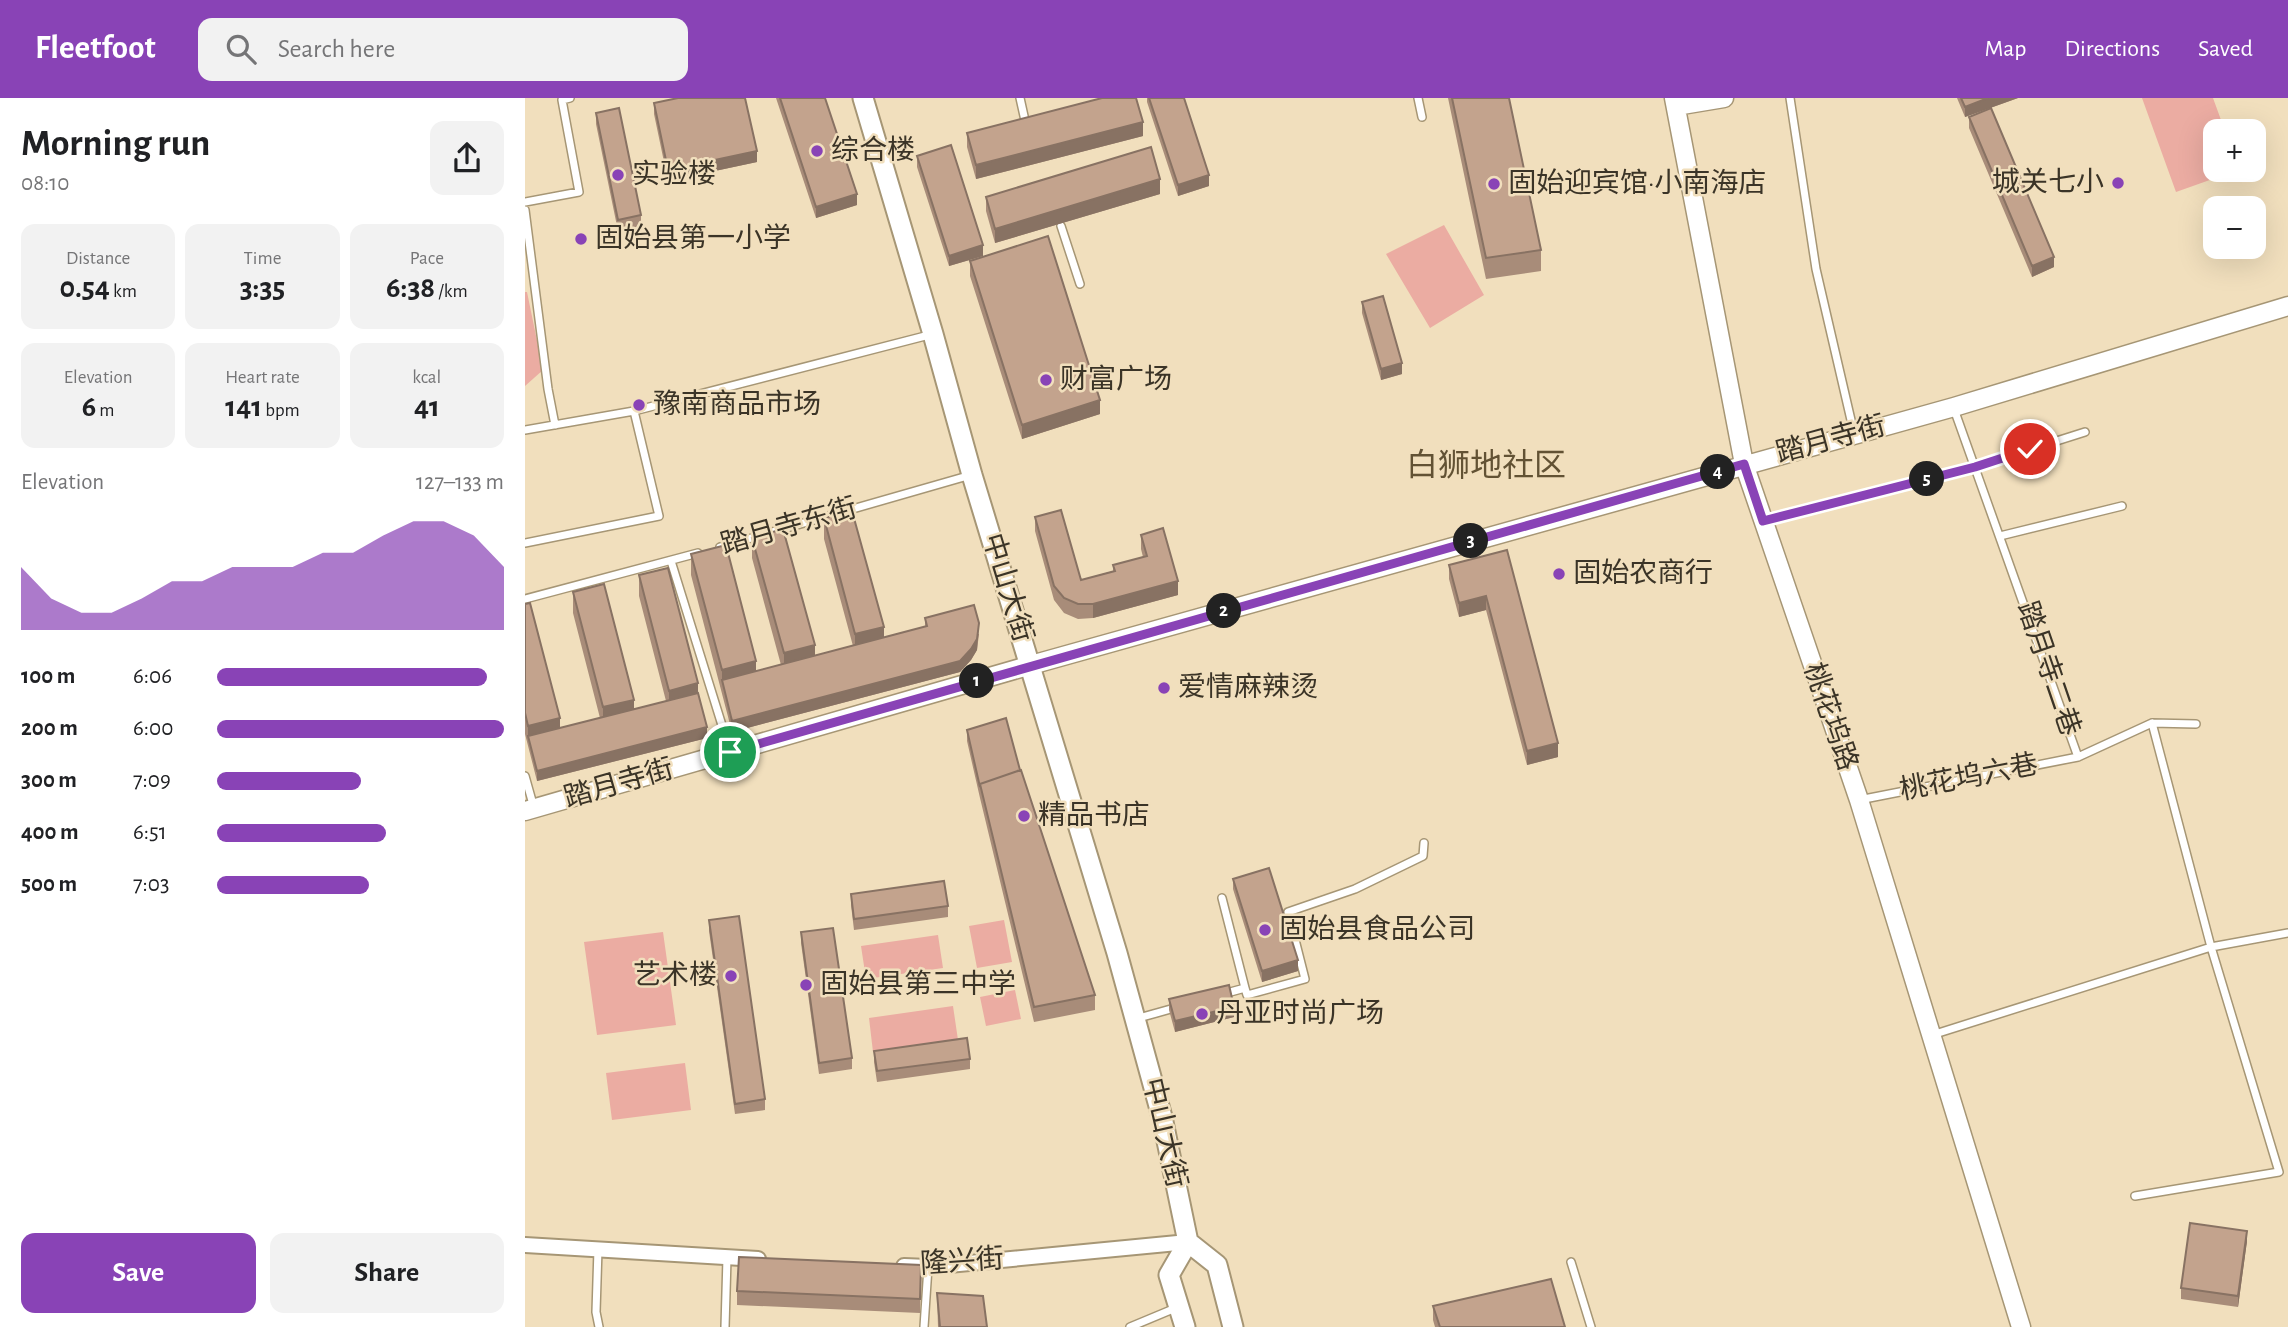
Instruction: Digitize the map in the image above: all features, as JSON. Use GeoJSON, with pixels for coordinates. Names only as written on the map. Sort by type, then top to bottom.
{"type":"FeatureCollection","features":[{"type":"Feature","properties":{"kind":"main road","name":"中山大街"},"geometry":{"type":"LineString","coordinates":[[863,98],[972,475],[1117,953],[1162,1117],[1188,1242]]}},
{"type":"Feature","properties":{"kind":"main road"},"geometry":{"type":"LineString","coordinates":[[1185,1327],[1170,1275],[1188,1242],[1217,1265],[1233,1327]]}},
{"type":"Feature","properties":{"kind":"street"},"geometry":{"type":"LineString","coordinates":[[1675,102],[1724,98]]}},
{"type":"Feature","properties":{"kind":"street","name":"桃花坞路"},"geometry":{"type":"LineString","coordinates":[[1675,102],[1744,464],[1859,800],[2021,1327]]}},
{"type":"Feature","properties":{"kind":"street","name":"踏月寺街"},"geometry":{"type":"LineString","coordinates":[[529,810],[1031,665],[1954,407],[2288,306]]}},
{"type":"Feature","properties":{"kind":"street","name":"隆兴街"},"geometry":{"type":"LineString","coordinates":[[888,1265],[928,1267],[1188,1242]]}},
{"type":"Feature","properties":{"kind":"street"},"geometry":{"type":"LineString","coordinates":[[525,1245],[768,1259]]}},
{"type":"Feature","properties":{"kind":"lane"},"geometry":{"type":"LineString","coordinates":[[525,202],[579,192],[562,100],[569,98]]}},
{"type":"Feature","properties":{"kind":"lane"},"geometry":{"type":"LineString","coordinates":[[1020,98],[1026,125]]}},
{"type":"Feature","properties":{"kind":"lane"},"geometry":{"type":"LineString","coordinates":[[1418,98],[1422,117]]}},
{"type":"Feature","properties":{"kind":"lane"},"geometry":{"type":"LineString","coordinates":[[1790,98],[1816,270],[1854,434]]}},
{"type":"Feature","properties":{"kind":"lane"},"geometry":{"type":"LineString","coordinates":[[525,211],[555,425]]}},
{"type":"Feature","properties":{"kind":"lane"},"geometry":{"type":"LineString","coordinates":[[1061,226],[1080,284]]}},
{"type":"Feature","properties":{"kind":"lane"},"geometry":{"type":"LineString","coordinates":[[525,430],[634,411],[933,334]]}},
{"type":"Feature","properties":{"kind":"lane","name":"踏月寺二巷"},"geometry":{"type":"LineString","coordinates":[[1954,407],[2078,757],[2152,723]]}},
{"type":"Feature","properties":{"kind":"lane"},"geometry":{"type":"LineString","coordinates":[[525,543],[659,516],[634,411]]}},
{"type":"Feature","properties":{"kind":"lane"},"geometry":{"type":"LineString","coordinates":[[1763,521],[1975,467],[2085,432]]}},
{"type":"Feature","properties":{"kind":"lane","name":"踏月寺东街"},"geometry":{"type":"LineString","coordinates":[[525,599],[671,561],[972,475]]}},
{"type":"Feature","properties":{"kind":"lane"},"geometry":{"type":"LineString","coordinates":[[2000,536],[2122,506]]}},
{"type":"Feature","properties":{"kind":"lane"},"geometry":{"type":"LineString","coordinates":[[671,561],[730,752]]}},
{"type":"Feature","properties":{"kind":"lane"},"geometry":{"type":"LineString","coordinates":[[2196,724],[2152,723],[2211,947],[2279,1172]]}},
{"type":"Feature","properties":{"kind":"lane","name":"桃花坞六巷"},"geometry":{"type":"LineString","coordinates":[[1859,800],[2078,757]]}},
{"type":"Feature","properties":{"kind":"lane"},"geometry":{"type":"LineString","coordinates":[[525,776],[529,810]]}},
{"type":"Feature","properties":{"kind":"lane"},"geometry":{"type":"LineString","coordinates":[[1222,898],[1247,995],[1305,979],[1288,912],[1355,889],[1423,856],[1424,843]]}},
{"type":"Feature","properties":{"kind":"lane"},"geometry":{"type":"LineString","coordinates":[[1931,1035],[2211,947],[2288,933]]}},
{"type":"Feature","properties":{"kind":"lane"},"geometry":{"type":"LineString","coordinates":[[1215,996],[1245,988]]}},
{"type":"Feature","properties":{"kind":"lane"},"geometry":{"type":"LineString","coordinates":[[1135,1019],[1189,1004]]}},
{"type":"Feature","properties":{"kind":"lane"},"geometry":{"type":"LineString","coordinates":[[2135,1196],[2288,1170]]}},
{"type":"Feature","properties":{"kind":"lane"},"geometry":{"type":"LineString","coordinates":[[598,1248],[596,1312],[599,1327]]}},
{"type":"Feature","properties":{"kind":"lane"},"geometry":{"type":"LineString","coordinates":[[725,1327],[727,1258]]}},
{"type":"Feature","properties":{"kind":"lane"},"geometry":{"type":"LineString","coordinates":[[1571,1262],[1591,1327]]}},
{"type":"Feature","properties":{"kind":"lane"},"geometry":{"type":"LineString","coordinates":[[924,1327],[928,1267]]}},
{"type":"Feature","properties":{"kind":"lane"},"geometry":{"type":"LineString","coordinates":[[1130,1327],[1179,1307]]}},
{"type":"Feature","properties":{"kind":"shaded area"},"geometry":{"type":"Polygon","coordinates":[[[2142,98],[2213,98],[2221,119],[2203,119],[2204,182],[2176,192],[2142,98]]]}},
{"type":"Feature","properties":{"kind":"shaded area"},"geometry":{"type":"Polygon","coordinates":[[[1444,225],[1484,295],[1430,328],[1386,254],[1444,225]]]}},
{"type":"Feature","properties":{"kind":"shaded area"},"geometry":{"type":"Polygon","coordinates":[[[525,292],[543,370],[525,386],[525,292]]]}},
{"type":"Feature","properties":{"kind":"shaded area"},"geometry":{"type":"Polygon","coordinates":[[[1004,920],[1012,962],[977,968],[969,926],[1004,920]]]}},
{"type":"Feature","properties":{"kind":"shaded area"},"geometry":{"type":"Polygon","coordinates":[[[663,932],[676,1025],[597,1035],[584,942],[663,932]]]}},
{"type":"Feature","properties":{"kind":"shaded area"},"geometry":{"type":"Polygon","coordinates":[[[938,935],[943,968],[866,979],[861,946],[938,935]]]}},
{"type":"Feature","properties":{"kind":"shaded area"},"geometry":{"type":"Polygon","coordinates":[[[1015,990],[1021,1019],[986,1026],[980,997],[1015,990]]]}},
{"type":"Feature","properties":{"kind":"shaded area"},"geometry":{"type":"Polygon","coordinates":[[[953,1006],[958,1040],[873,1052],[869,1018],[953,1006]]]}},
{"type":"Feature","properties":{"kind":"shaded area"},"geometry":{"type":"Polygon","coordinates":[[[685,1063],[691,1110],[612,1120],[606,1073],[685,1063]]]}},
{"type":"Feature","properties":{"kind":"building"},"geometry":{"type":"Polygon","coordinates":[[[678,98],[745,98],[757,151],[668,170],[654,103],[678,98]]]}},
{"type":"Feature","properties":{"kind":"building","name":"综合楼"},"geometry":{"type":"Polygon","coordinates":[[[780,98],[825,98],[857,194],[816,207],[780,98]]]}},
{"type":"Feature","properties":{"kind":"building"},"geometry":{"type":"Polygon","coordinates":[[[1102,98],[1136,98],[1143,122],[976,165],[967,133],[1102,98]]]}},
{"type":"Feature","properties":{"kind":"building"},"geometry":{"type":"Polygon","coordinates":[[[1149,98],[1184,98],[1209,175],[1178,185],[1149,98]]]}},
{"type":"Feature","properties":{"kind":"building","name":"固始迎宾馆·小南海店"},"geometry":{"type":"Polygon","coordinates":[[[1452,98],[1509,98],[1541,250],[1486,258],[1452,98]]]}},
{"type":"Feature","properties":{"kind":"building"},"geometry":{"type":"Polygon","coordinates":[[[1961,98],[1988,98],[1965,107],[1961,98]]]}},
{"type":"Feature","properties":{"kind":"building","name":"实验楼"},"geometry":{"type":"Polygon","coordinates":[[[619,108],[641,215],[618,220],[596,113],[619,108]]]}},
{"type":"Feature","properties":{"kind":"building"},"geometry":{"type":"Polygon","coordinates":[[[1991,108],[2054,257],[2032,266],[1969,117],[1991,108]]]}},
{"type":"Feature","properties":{"kind":"building"},"geometry":{"type":"Polygon","coordinates":[[[951,145],[983,245],[949,256],[917,156],[951,145]]]}},
{"type":"Feature","properties":{"kind":"building"},"geometry":{"type":"Polygon","coordinates":[[[1151,147],[1160,179],[995,229],[986,197],[1151,147]]]}},
{"type":"Feature","properties":{"kind":"building"},"geometry":{"type":"Polygon","coordinates":[[[1048,236],[1100,400],[1022,425],[970,261],[1048,236]]]}},
{"type":"Feature","properties":{"kind":"building"},"geometry":{"type":"Polygon","coordinates":[[[1383,296],[1402,363],[1381,369],[1362,302],[1383,296]]]}},
{"type":"Feature","properties":{"kind":"building"},"geometry":{"type":"Polygon","coordinates":[[[1061,510],[1081,580],[1115,571],[1113,565],[1147,556],[1141,535],[1163,528],[1178,581],[1093,604],[1078,604],[1064,598],[1054,586],[1035,517],[1061,510]]]}},
{"type":"Feature","properties":{"kind":"building"},"geometry":{"type":"Polygon","coordinates":[[[852,511],[884,627],[855,634],[824,518],[852,511]]]}},
{"type":"Feature","properties":{"kind":"building"},"geometry":{"type":"Polygon","coordinates":[[[783,529],[815,645],[784,653],[752,538],[783,529]]]}},
{"type":"Feature","properties":{"kind":"building"},"geometry":{"type":"Polygon","coordinates":[[[726,545],[756,661],[722,670],[691,554],[726,545]]]}},
{"type":"Feature","properties":{"kind":"building"},"geometry":{"type":"Polygon","coordinates":[[[1507,550],[1558,743],[1527,751],[1486,596],[1459,603],[1449,565],[1507,550]]]}},
{"type":"Feature","properties":{"kind":"building"},"geometry":{"type":"Polygon","coordinates":[[[668,568],[698,683],[669,691],[639,575],[668,568]]]}},
{"type":"Feature","properties":{"kind":"building"},"geometry":{"type":"Polygon","coordinates":[[[604,584],[634,700],[603,707],[573,592],[604,584]]]}},
{"type":"Feature","properties":{"kind":"building"},"geometry":{"type":"Polygon","coordinates":[[[530,603],[560,718],[528,726],[525,713],[525,604],[530,603]]]}},
{"type":"Feature","properties":{"kind":"building"},"geometry":{"type":"Polygon","coordinates":[[[974,605],[979,623],[977,639],[960,661],[732,721],[722,680],[927,626],[925,618],[974,605]]]}},
{"type":"Feature","properties":{"kind":"building"},"geometry":{"type":"Polygon","coordinates":[[[698,693],[707,727],[537,771],[528,736],[698,693]]]}},
{"type":"Feature","properties":{"kind":"building"},"geometry":{"type":"Polygon","coordinates":[[[1006,718],[1020,770],[980,784],[980,787],[967,730],[1006,718]]]}},
{"type":"Feature","properties":{"kind":"building"},"geometry":{"type":"Polygon","coordinates":[[[1021,770],[1095,995],[1034,1007],[980,784],[1021,770]]]}},
{"type":"Feature","properties":{"kind":"building","name":"固始县食品公司"},"geometry":{"type":"Polygon","coordinates":[[[1269,868],[1298,960],[1262,971],[1233,879],[1269,868]]]}},
{"type":"Feature","properties":{"kind":"building"},"geometry":{"type":"Polygon","coordinates":[[[944,881],[948,906],[854,919],[851,894],[944,881]]]}},
{"type":"Feature","properties":{"kind":"building","name":"艺术楼"},"geometry":{"type":"Polygon","coordinates":[[[739,916],[765,1099],[735,1104],[709,920],[739,916]]]}},
{"type":"Feature","properties":{"kind":"building"},"geometry":{"type":"Polygon","coordinates":[[[833,928],[852,1058],[819,1063],[801,932],[833,928]]]}},
{"type":"Feature","properties":{"kind":"building"},"geometry":{"type":"Polygon","coordinates":[[[1229,985],[1234,1007],[1175,1021],[1169,999],[1229,985]]]}},
{"type":"Feature","properties":{"kind":"building"},"geometry":{"type":"Polygon","coordinates":[[[967,1038],[970,1059],[877,1071],[874,1051],[967,1038]]]}},
{"type":"Feature","properties":{"kind":"building"},"geometry":{"type":"Polygon","coordinates":[[[2190,1223],[2247,1231],[2238,1296],[2181,1288],[2190,1223]]]}},
{"type":"Feature","properties":{"kind":"building"},"geometry":{"type":"Polygon","coordinates":[[[739,1257],[921,1265],[920,1299],[737,1291],[739,1257]]]}},
{"type":"Feature","properties":{"kind":"building"},"geometry":{"type":"Polygon","coordinates":[[[1551,1279],[1565,1327],[1440,1327],[1433,1306],[1551,1279]]]}},
{"type":"Feature","properties":{"kind":"building"},"geometry":{"type":"Polygon","coordinates":[[[937,1293],[983,1296],[987,1327],[940,1327],[937,1293]]]}},
{"type":"Feature","properties":{"kind":"place","name":"综合楼"},"geometry":{"type":"Point","coordinates":[817,151]}},
{"type":"Feature","properties":{"kind":"place","name":"实验楼"},"geometry":{"type":"Point","coordinates":[618,175]}},
{"type":"Feature","properties":{"kind":"place","name":"城关七小"},"geometry":{"type":"Point","coordinates":[2118,183]}},
{"type":"Feature","properties":{"kind":"place","name":"固始迎宾馆·小南海店"},"geometry":{"type":"Point","coordinates":[1494,184]}},
{"type":"Feature","properties":{"kind":"place","name":"固始县第一小学"},"geometry":{"type":"Point","coordinates":[581,239]}},
{"type":"Feature","properties":{"kind":"place","name":"财富广场"},"geometry":{"type":"Point","coordinates":[1046,380]}},
{"type":"Feature","properties":{"kind":"place","name":"豫南商品市场"},"geometry":{"type":"Point","coordinates":[639,405]}},
{"type":"Feature","properties":{"kind":"place","name":"固始农商行"},"geometry":{"type":"Point","coordinates":[1559,574]}},
{"type":"Feature","properties":{"kind":"place","name":"爱情麻辣烫"},"geometry":{"type":"Point","coordinates":[1164,688]}},
{"type":"Feature","properties":{"kind":"place","name":"精品书店"},"geometry":{"type":"Point","coordinates":[1024,816]}},
{"type":"Feature","properties":{"kind":"place","name":"固始县食品公司"},"geometry":{"type":"Point","coordinates":[1265,930]}},
{"type":"Feature","properties":{"kind":"place","name":"艺术楼"},"geometry":{"type":"Point","coordinates":[731,976]}},
{"type":"Feature","properties":{"kind":"place","name":"固始县第三中学"},"geometry":{"type":"Point","coordinates":[806,985]}},
{"type":"Feature","properties":{"kind":"place","name":"丹亚时尚广场"},"geometry":{"type":"Point","coordinates":[1202,1014]}},
{"type":"Feature","properties":{"kind":"district","name":"白狮地社区"},"geometry":{"type":"Point","coordinates":[1486,466]}},
{"type":"Feature","properties":{"kind":"route"},"geometry":{"type":"LineString","coordinates":[[730,752],[1744,464],[1763,521],[1975,467],[2030,449]]}}]}
